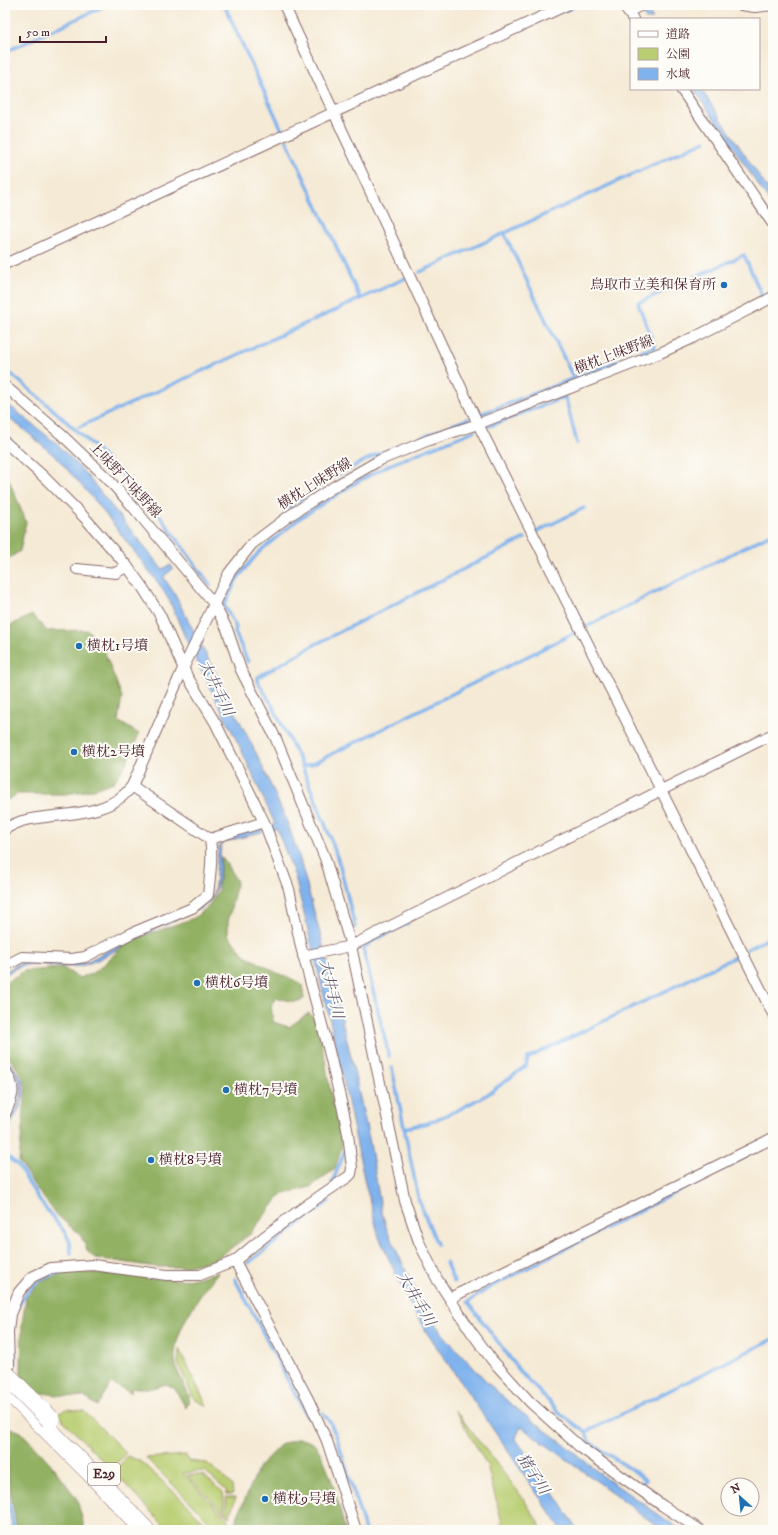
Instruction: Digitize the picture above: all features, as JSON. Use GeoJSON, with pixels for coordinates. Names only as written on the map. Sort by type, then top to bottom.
{"type":"FeatureCollection","features":[{"type":"Feature","properties":{"kind":"highway","name":"E29"},"geometry":{"type":"LineString","coordinates":[[5,1374],[93,1475],[145,1530]]}},
{"type":"Feature","properties":{"kind":"highway","name":"E29"},"geometry":{"type":"LineString","coordinates":[[5,1387],[46,1422],[158,1530]]}},
{"type":"Feature","properties":{"kind":"street"},"geometry":{"type":"LineString","coordinates":[[284,5],[478,424],[773,1014]]}},
{"type":"Feature","properties":{"kind":"street"},"geometry":{"type":"LineString","coordinates":[[5,264],[567,5]]}},
{"type":"Feature","properties":{"kind":"street"},"geometry":{"type":"LineString","coordinates":[[628,12],[642,5]]}},
{"type":"Feature","properties":{"kind":"street"},"geometry":{"type":"LineString","coordinates":[[742,5],[755,7],[773,5]]}},
{"type":"Feature","properties":{"kind":"street"},"geometry":{"type":"LineString","coordinates":[[682,90],[773,224]]}},
{"type":"Feature","properties":{"kind":"street","name":"横枕上味野線"},"geometry":{"type":"LineString","coordinates":[[5,829],[21,822],[110,805],[125,795],[132,786],[184,668],[229,573],[252,544],[289,516],[335,486],[380,460],[429,440],[478,424],[660,352],[693,338],[773,297]]}},
{"type":"Feature","properties":{"kind":"street","name":"上味野下味野線"},"geometry":{"type":"LineString","coordinates":[[5,386],[63,436],[108,479],[214,604],[227,629],[241,670],[276,739],[325,858],[351,946],[405,1201],[419,1242],[437,1279],[470,1330],[492,1360],[530,1402],[552,1423],[591,1455],[700,1530]]}},
{"type":"Feature","properties":{"kind":"street"},"geometry":{"type":"LineString","coordinates":[[5,442],[85,518],[126,566],[160,615],[194,689],[216,724],[264,822],[289,888],[303,956],[328,1047],[344,1114],[352,1168],[351,1174],[348,1177],[287,1219],[259,1240],[235,1261],[200,1275],[167,1275],[93,1265],[51,1268],[32,1277],[19,1292],[10,1314],[8,1332],[9,1366],[5,1383]]}},
{"type":"Feature","properties":{"kind":"street"},"geometry":{"type":"LineString","coordinates":[[78,569],[116,573],[126,566]]}},
{"type":"Feature","properties":{"kind":"street"},"geometry":{"type":"LineString","coordinates":[[303,956],[351,946],[773,734]]}},
{"type":"Feature","properties":{"kind":"street"},"geometry":{"type":"LineString","coordinates":[[5,966],[22,957],[72,959],[85,957],[132,933],[192,908],[208,895],[212,864],[210,839],[132,786]]}},
{"type":"Feature","properties":{"kind":"street"},"geometry":{"type":"LineString","coordinates":[[210,839],[264,822]]}},
{"type":"Feature","properties":{"kind":"street"},"geometry":{"type":"LineString","coordinates":[[5,1070],[13,1085],[13,1093],[5,1114]]}},
{"type":"Feature","properties":{"kind":"street"},"geometry":{"type":"LineString","coordinates":[[450,1298],[773,1138]]}},
{"type":"Feature","properties":{"kind":"street"},"geometry":{"type":"LineString","coordinates":[[235,1261],[308,1399],[327,1441],[356,1530]]}},
{"type":"Feature","properties":{"kind":"green space"},"geometry":{"type":"Polygon","coordinates":[[[5,470],[26,522],[20,551],[5,561],[5,470]]]}},
{"type":"Feature","properties":{"kind":"green space"},"geometry":{"type":"Polygon","coordinates":[[[32,615],[47,631],[88,630],[105,653],[122,697],[118,721],[139,734],[126,764],[114,782],[91,790],[66,794],[18,794],[5,801],[5,628],[32,615]]]}},
{"type":"Feature","properties":{"kind":"green space"},"geometry":{"type":"Polygon","coordinates":[[[221,857],[237,882],[228,922],[228,935],[245,955],[302,985],[304,999],[295,1002],[276,998],[271,1005],[273,1022],[289,1027],[309,1013],[315,1019],[325,1059],[331,1096],[342,1145],[335,1169],[310,1187],[281,1195],[249,1235],[216,1259],[185,1267],[156,1267],[95,1259],[88,1252],[81,1236],[58,1216],[35,1187],[19,1161],[26,1087],[22,1076],[5,1051],[5,983],[24,971],[63,968],[79,978],[91,974],[101,967],[121,948],[143,936],[194,918],[208,907],[218,891],[221,857]]]}},
{"type":"Feature","properties":{"kind":"green space"},"geometry":{"type":"Polygon","coordinates":[[[71,1271],[177,1280],[192,1279],[218,1272],[189,1314],[178,1338],[175,1350],[177,1370],[189,1396],[186,1408],[175,1389],[166,1384],[152,1388],[132,1388],[131,1393],[111,1383],[97,1406],[83,1396],[74,1397],[34,1392],[21,1375],[22,1325],[26,1298],[39,1282],[71,1271]]]}},
{"type":"Feature","properties":{"kind":"green space"},"geometry":{"type":"Polygon","coordinates":[[[179,1349],[207,1406],[194,1399],[178,1364],[179,1349]]]}},
{"type":"Feature","properties":{"kind":"green space"},"geometry":{"type":"Polygon","coordinates":[[[68,1409],[84,1411],[126,1453],[111,1469],[57,1413],[68,1409]]]}},
{"type":"Feature","properties":{"kind":"green space"},"geometry":{"type":"Polygon","coordinates":[[[455,1410],[523,1498],[543,1530],[504,1530],[487,1465],[455,1410]]]}},
{"type":"Feature","properties":{"kind":"green space"},"geometry":{"type":"Polygon","coordinates":[[[8,1427],[21,1432],[50,1463],[77,1499],[85,1530],[17,1530],[9,1484],[7,1456],[8,1427]]]}},
{"type":"Feature","properties":{"kind":"green space"},"geometry":{"type":"Polygon","coordinates":[[[299,1438],[314,1444],[324,1460],[333,1485],[345,1530],[237,1530],[235,1522],[259,1467],[280,1445],[299,1438]]]}},
{"type":"Feature","properties":{"kind":"green space"},"geometry":{"type":"Polygon","coordinates":[[[186,1455],[188,1461],[207,1463],[232,1485],[233,1494],[227,1494],[226,1490],[204,1471],[183,1473],[228,1520],[229,1530],[218,1530],[146,1458],[186,1455]]]}},
{"type":"Feature","properties":{"kind":"green space"},"geometry":{"type":"Polygon","coordinates":[[[127,1456],[140,1461],[181,1498],[211,1530],[168,1530],[114,1472],[127,1456]]]}},
{"type":"Feature","properties":{"kind":"green space"},"geometry":{"type":"Polygon","coordinates":[[[187,1475],[203,1475],[223,1492],[225,1514],[187,1475]]]}},
{"type":"Feature","properties":{"kind":"green space"},"geometry":{"type":"Polygon","coordinates":[[[226,1497],[236,1497],[229,1517],[227,1516],[226,1497]]]}},
{"type":"Feature","properties":{"kind":"water"},"geometry":{"type":"Polygon","coordinates":[[[637,5],[643,5],[652,18],[645,18],[637,5]]]}},
{"type":"Feature","properties":{"kind":"water"},"geometry":{"type":"Polygon","coordinates":[[[695,90],[702,90],[773,197],[773,207],[695,90]]]}},
{"type":"Feature","properties":{"kind":"water"},"geometry":{"type":"Polygon","coordinates":[[[5,402],[57,444],[85,473],[162,569],[171,565],[173,569],[164,576],[164,578],[174,593],[260,761],[287,822],[299,856],[331,974],[350,1053],[370,1143],[381,1209],[387,1230],[407,1273],[435,1324],[488,1383],[513,1406],[603,1476],[681,1530],[663,1530],[521,1427],[516,1439],[578,1530],[562,1530],[427,1333],[408,1301],[379,1237],[365,1183],[337,1050],[295,877],[277,829],[270,831],[269,827],[275,824],[240,747],[188,644],[170,602],[159,584],[97,503],[57,458],[22,428],[5,416],[5,402]]]}},
{"type":"Feature","properties":{"kind":"water"},"geometry":{"type":"Polygon","coordinates":[[[262,825],[262,832],[225,842],[221,846],[217,887],[214,895],[203,907],[147,933],[87,964],[66,967],[34,964],[24,965],[14,969],[5,976],[5,972],[20,963],[25,962],[65,964],[86,962],[212,896],[216,881],[218,854],[223,839],[237,832],[262,825]]]}},
{"type":"Feature","properties":{"kind":"water"},"geometry":{"type":"Polygon","coordinates":[[[5,1057],[22,1080],[24,1094],[20,1108],[5,1133],[5,1128],[18,1104],[21,1091],[18,1078],[5,1060],[5,1057]]]}},
{"type":"Feature","properties":{"kind":"waterway"},"geometry":{"type":"LineString","coordinates":[[5,52],[107,5]]}},
{"type":"Feature","properties":{"kind":"waterway"},"geometry":{"type":"LineString","coordinates":[[224,5],[282,130]]}},
{"type":"Feature","properties":{"kind":"waterway"},"geometry":{"type":"LineString","coordinates":[[565,11],[578,5]]}},
{"type":"Feature","properties":{"kind":"waterway"},"geometry":{"type":"LineString","coordinates":[[287,141],[360,298]]}},
{"type":"Feature","properties":{"kind":"waterway"},"geometry":{"type":"LineString","coordinates":[[420,272],[705,141]]}},
{"type":"Feature","properties":{"kind":"waterway"},"geometry":{"type":"LineString","coordinates":[[504,233],[573,377]]}},
{"type":"Feature","properties":{"kind":"waterway"},"geometry":{"type":"LineString","coordinates":[[481,414],[655,347],[638,303],[744,255],[762,296],[773,290]]}},
{"type":"Feature","properties":{"kind":"waterway"},"geometry":{"type":"LineString","coordinates":[[79,427],[406,278]]}},
{"type":"Feature","properties":{"kind":"waterway"},"geometry":{"type":"LineString","coordinates":[[5,369],[90,443],[152,505],[210,585]]}},
{"type":"Feature","properties":{"kind":"waterway"},"geometry":{"type":"LineString","coordinates":[[489,426],[565,397]]}},
{"type":"Feature","properties":{"kind":"waterway"},"geometry":{"type":"LineString","coordinates":[[566,400],[577,443]]}},
{"type":"Feature","properties":{"kind":"waterway"},"geometry":{"type":"LineString","coordinates":[[287,508],[335,476],[374,456],[468,419]]}},
{"type":"Feature","properties":{"kind":"waterway"},"geometry":{"type":"LineString","coordinates":[[248,662],[235,632],[236,627],[224,605],[237,579],[259,552],[300,518],[355,483],[389,465],[474,431]]}},
{"type":"Feature","properties":{"kind":"waterway"},"geometry":{"type":"LineString","coordinates":[[536,532],[584,508]]}},
{"type":"Feature","properties":{"kind":"waterway"},"geometry":{"type":"LineString","coordinates":[[584,628],[773,533]]}},
{"type":"Feature","properties":{"kind":"waterway"},"geometry":{"type":"LineString","coordinates":[[355,927],[340,866],[332,842],[300,761],[272,705],[258,682],[258,677],[316,644],[525,538]]}},
{"type":"Feature","properties":{"kind":"waterway"},"geometry":{"type":"LineString","coordinates":[[304,766],[312,764],[576,632]]}},
{"type":"Feature","properties":{"kind":"waterway"},"geometry":{"type":"LineString","coordinates":[[389,1056],[363,949],[371,942],[408,923]]}},
{"type":"Feature","properties":{"kind":"waterway"},"geometry":{"type":"LineString","coordinates":[[747,949],[773,936]]}},
{"type":"Feature","properties":{"kind":"waterway"},"geometry":{"type":"LineString","coordinates":[[404,1128],[428,1123],[458,1110],[488,1094],[526,1066],[528,1058],[739,955]]}},
{"type":"Feature","properties":{"kind":"waterway"},"geometry":{"type":"LineString","coordinates":[[392,1068],[419,1201],[437,1244]]}},
{"type":"Feature","properties":{"kind":"waterway"},"geometry":{"type":"LineString","coordinates":[[332,1183],[346,1148]]}},
{"type":"Feature","properties":{"kind":"waterway"},"geometry":{"type":"LineString","coordinates":[[5,1155],[18,1165],[39,1200],[66,1234],[70,1242],[71,1253]]}},
{"type":"Feature","properties":{"kind":"waterway"},"geometry":{"type":"LineString","coordinates":[[642,1484],[645,1480],[640,1475],[589,1442],[586,1432],[563,1416],[522,1374],[468,1302],[490,1287],[747,1156]]}},
{"type":"Feature","properties":{"kind":"waterway"},"geometry":{"type":"LineString","coordinates":[[248,1263],[329,1201]]}},
{"type":"Feature","properties":{"kind":"waterway"},"geometry":{"type":"LineString","coordinates":[[446,1263],[454,1282]]}},
{"type":"Feature","properties":{"kind":"waterway"},"geometry":{"type":"LineString","coordinates":[[17,1308],[34,1285],[44,1278],[59,1272]]}},
{"type":"Feature","properties":{"kind":"waterway"},"geometry":{"type":"LineString","coordinates":[[235,1279],[307,1417]]}},
{"type":"Feature","properties":{"kind":"waterway"},"geometry":{"type":"LineString","coordinates":[[13,1339],[15,1361],[13,1368]]}},
{"type":"Feature","properties":{"kind":"waterway"},"geometry":{"type":"LineString","coordinates":[[586,1432],[773,1339]]}},
{"type":"Feature","properties":{"kind":"waterway"},"geometry":{"type":"LineString","coordinates":[[323,1413],[330,1422],[337,1438],[365,1530]]}},
{"type":"Feature","properties":{"kind":"waterway"},"geometry":{"type":"LineString","coordinates":[[5,1482],[14,1530]]}},
{"type":"Feature","properties":{"kind":"place","name":"鳥取市立美和保育所"},"geometry":{"type":"Point","coordinates":[724,285]}},
{"type":"Feature","properties":{"kind":"place","name":"横枕1号墳"},"geometry":{"type":"Point","coordinates":[79,646]}},
{"type":"Feature","properties":{"kind":"place","name":"横枕2号墳"},"geometry":{"type":"Point","coordinates":[74,752]}},
{"type":"Feature","properties":{"kind":"place","name":"横枕6号墳"},"geometry":{"type":"Point","coordinates":[197,983]}},
{"type":"Feature","properties":{"kind":"place","name":"横枕7号墳"},"geometry":{"type":"Point","coordinates":[226,1090]}},
{"type":"Feature","properties":{"kind":"place","name":"横枕8号墳"},"geometry":{"type":"Point","coordinates":[151,1160]}},
{"type":"Feature","properties":{"kind":"place","name":"横枕9号墳"},"geometry":{"type":"Point","coordinates":[265,1499]}},
{"type":"Feature","properties":{"kind":"water label","name":"大井手川"},"geometry":{"type":"Point","coordinates":[216,688]}},
{"type":"Feature","properties":{"kind":"water label","name":"大井手川"},"geometry":{"type":"Point","coordinates":[331,989]}},
{"type":"Feature","properties":{"kind":"water label","name":"大井手川"},"geometry":{"type":"Point","coordinates":[416,1299]}},
{"type":"Feature","properties":{"kind":"water label","name":"猪子川"},"geometry":{"type":"Point","coordinates":[533,1474]}}]}
